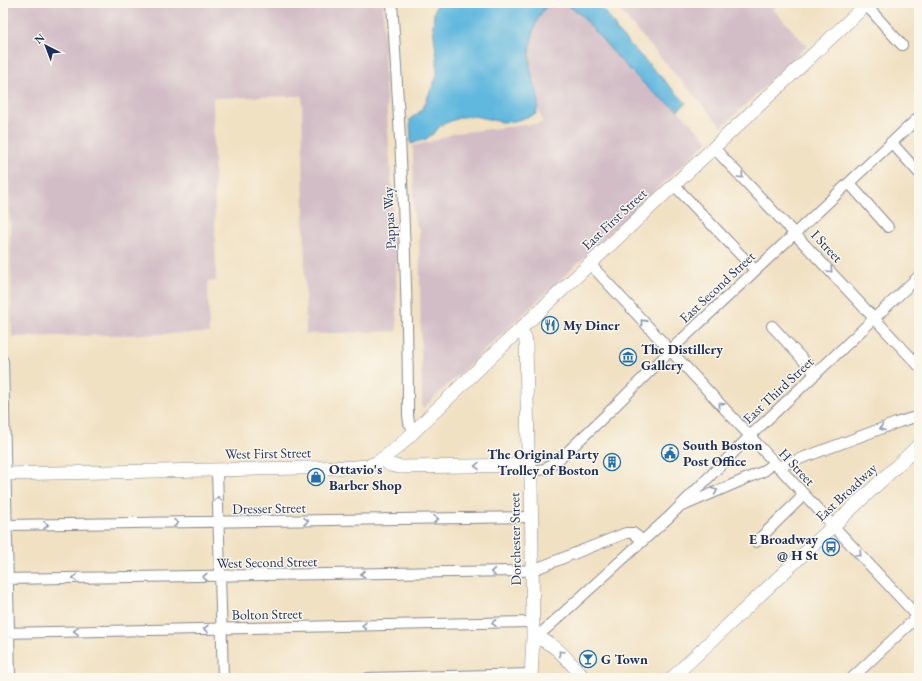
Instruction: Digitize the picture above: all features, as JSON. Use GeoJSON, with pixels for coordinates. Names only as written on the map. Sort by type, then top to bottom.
{"type":"FeatureCollection","features":[{"type":"Feature","properties":{"kind":"main road","name":"East First Street"},"geometry":{"type":"LineString","coordinates":[[382,459],[415,431],[520,330],[867,4]]}},
{"type":"Feature","properties":{"kind":"main road","name":"Dorchester Street"},"geometry":{"type":"LineString","coordinates":[[520,330],[525,337],[526,342],[532,570],[533,637],[531,676]]}},
{"type":"Feature","properties":{"kind":"main road","name":"East Broadway"},"geometry":{"type":"LineString","coordinates":[[672,678],[919,445]]}},
{"type":"Feature","properties":{"kind":"main road"},"geometry":{"type":"LineString","coordinates":[[382,459],[390,465],[401,467],[530,468]]}},
{"type":"Feature","properties":{"kind":"main road","name":"West First Street"},"geometry":{"type":"LineString","coordinates":[[4,474],[356,467],[368,466],[382,459]]}},
{"type":"Feature","properties":{"kind":"main road"},"geometry":{"type":"LineString","coordinates":[[533,637],[543,639],[551,644],[584,678]]}},
{"type":"Feature","properties":{"kind":"street","name":"Pappas Way"},"geometry":{"type":"LineString","coordinates":[[392,3],[408,335],[408,415],[409,423],[415,431]]}},
{"type":"Feature","properties":{"kind":"street"},"geometry":{"type":"LineString","coordinates":[[867,4],[902,45]]}},
{"type":"Feature","properties":{"kind":"street","name":"East Second Street"},"geometry":{"type":"LineString","coordinates":[[530,468],[545,469],[564,455],[610,412],[670,351],[919,116]]}},
{"type":"Feature","properties":{"kind":"street"},"geometry":{"type":"LineString","coordinates":[[891,142],[919,172]]}},
{"type":"Feature","properties":{"kind":"street","name":"I Street"},"geometry":{"type":"LineString","coordinates":[[714,148],[919,366]]}},
{"type":"Feature","properties":{"kind":"street"},"geometry":{"type":"LineString","coordinates":[[849,183],[888,227]]}},
{"type":"Feature","properties":{"kind":"street"},"geometry":{"type":"LineString","coordinates":[[674,185],[755,270]]}},
{"type":"Feature","properties":{"kind":"street","name":"H Street"},"geometry":{"type":"LineString","coordinates":[[590,264],[918,616]]}},
{"type":"Feature","properties":{"kind":"street","name":"East Third Street"},"geometry":{"type":"LineString","coordinates":[[533,637],[548,627],[669,517],[750,436],[919,276]]}},
{"type":"Feature","properties":{"kind":"street"},"geometry":{"type":"LineString","coordinates":[[772,326],[816,374]]}},
{"type":"Feature","properties":{"kind":"street"},"geometry":{"type":"LineString","coordinates":[[3,361],[4,474],[7,525],[5,579],[6,632],[10,678]]}},
{"type":"Feature","properties":{"kind":"street"},"geometry":{"type":"LineString","coordinates":[[669,517],[691,502],[776,465],[919,416]]}},
{"type":"Feature","properties":{"kind":"street"},"geometry":{"type":"LineString","coordinates":[[217,470],[223,678]]}},
{"type":"Feature","properties":{"kind":"street"},"geometry":{"type":"LineString","coordinates":[[756,542],[804,495]]}},
{"type":"Feature","properties":{"kind":"street","name":"Dresser Street"},"geometry":{"type":"LineString","coordinates":[[7,525],[219,523],[531,517]]}},
{"type":"Feature","properties":{"kind":"street","name":"West Second Street"},"geometry":{"type":"LineString","coordinates":[[5,579],[532,570],[626,533],[633,533],[642,541]]}},
{"type":"Feature","properties":{"kind":"street"},"geometry":{"type":"LineString","coordinates":[[852,678],[918,616]]}},
{"type":"Feature","properties":{"kind":"street","name":"Bolton Street"},"geometry":{"type":"LineString","coordinates":[[6,632],[532,622]]}},
{"type":"Feature","properties":{"kind":"street"},"geometry":{"type":"LineString","coordinates":[[368,678],[531,676]]}},
{"type":"Feature","properties":{"kind":"shaded area"},"geometry":{"type":"Polygon","coordinates":[[[6,3],[383,3],[385,81],[396,259],[397,331],[306,334],[302,96],[213,98],[216,281],[208,282],[209,333],[12,337],[6,3]]]}},
{"type":"Feature","properties":{"kind":"shaded area"},"geometry":{"type":"Polygon","coordinates":[[[551,3],[564,3],[579,13],[651,91],[678,110],[708,141],[422,409],[419,230],[414,218],[413,146],[434,141],[455,133],[543,123],[538,107],[539,98],[531,72],[529,57],[534,30],[544,7],[551,3]]]}},
{"type":"Feature","properties":{"kind":"shaded area"},"geometry":{"type":"Polygon","coordinates":[[[613,3],[779,3],[773,9],[807,46],[722,127],[613,3]]]}},
{"type":"Feature","properties":{"kind":"water"},"geometry":{"type":"Polygon","coordinates":[[[437,3],[551,3],[545,8],[540,16],[533,34],[531,45],[531,72],[538,98],[538,108],[536,114],[515,121],[502,122],[474,116],[461,117],[441,125],[426,139],[411,144],[410,119],[422,110],[437,76],[437,59],[433,27],[434,13],[437,3]]]}},
{"type":"Feature","properties":{"kind":"water"},"geometry":{"type":"Polygon","coordinates":[[[564,3],[599,3],[617,31],[686,103],[678,110],[651,91],[621,61],[579,13],[564,3]]]}},
{"type":"Feature","properties":{"kind":"place","name":"My Diner"},"geometry":{"type":"Point","coordinates":[550,325]}},
{"type":"Feature","properties":{"kind":"place","name":"The Distillery Gallery"},"geometry":{"type":"Point","coordinates":[628,357]}},
{"type":"Feature","properties":{"kind":"place","name":"South Boston Post Office"},"geometry":{"type":"Point","coordinates":[670,453]}},
{"type":"Feature","properties":{"kind":"place","name":"The Original Party Trolley of Boston"},"geometry":{"type":"Point","coordinates":[612,462]}},
{"type":"Feature","properties":{"kind":"place","name":"Ottavio's Barber Shop"},"geometry":{"type":"Point","coordinates":[316,477]}},
{"type":"Feature","properties":{"kind":"place","name":"E Broadway @ H St"},"geometry":{"type":"Point","coordinates":[831,547]}},
{"type":"Feature","properties":{"kind":"place","name":"G Town"},"geometry":{"type":"Point","coordinates":[588,659]}}]}
